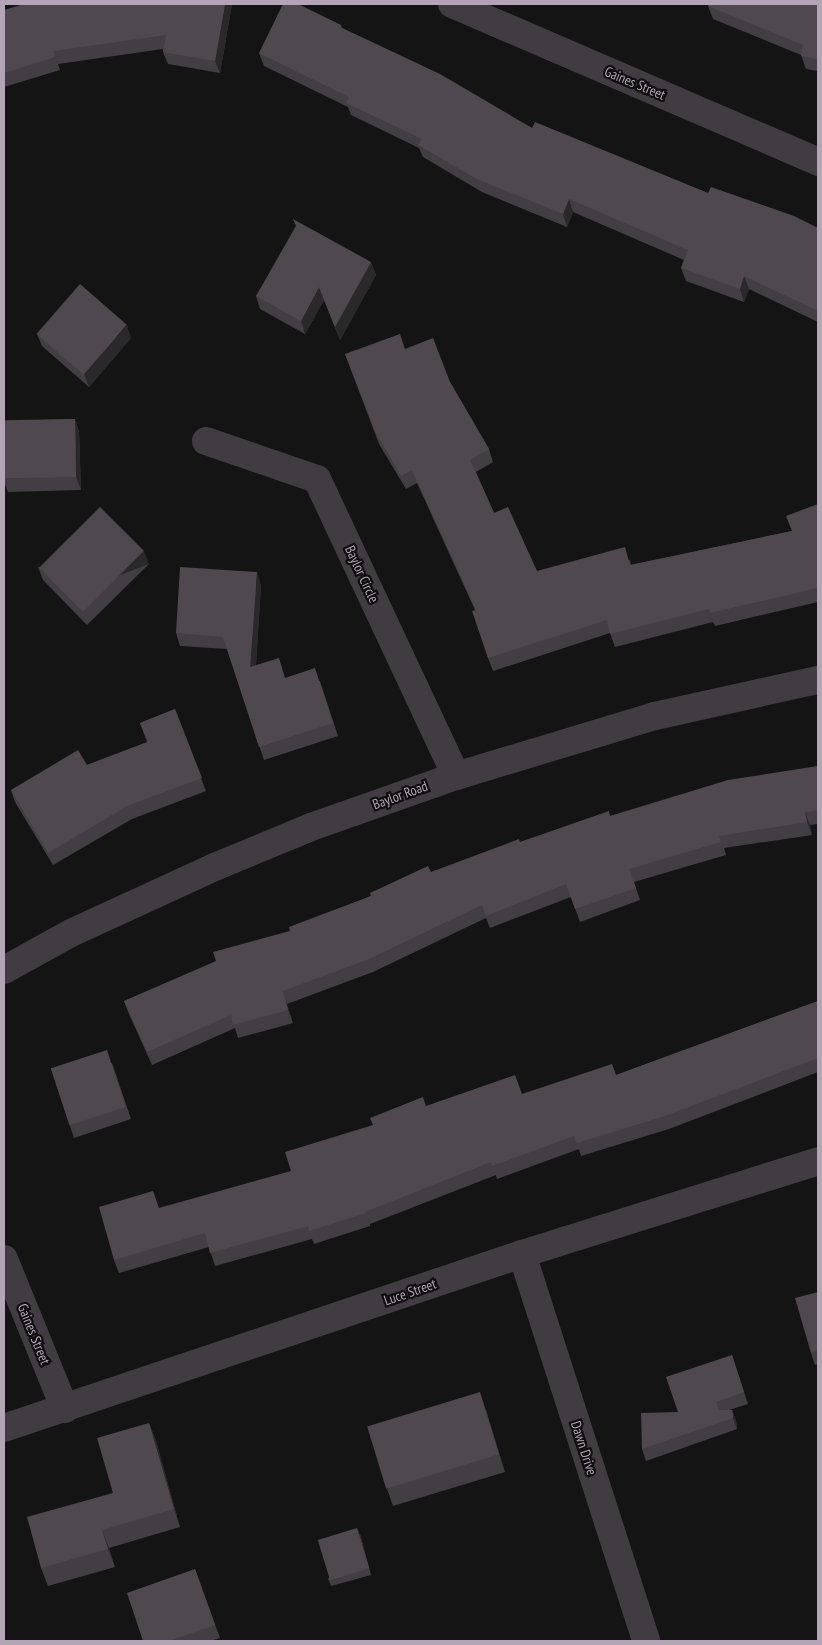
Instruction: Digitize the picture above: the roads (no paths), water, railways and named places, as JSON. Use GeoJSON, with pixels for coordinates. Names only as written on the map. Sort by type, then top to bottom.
{"type":"FeatureCollection","features":[{"type":"Feature","properties":{"kind":"street","name":"Gaines Street"},"geometry":{"type":"LineString","coordinates":[[452,4],[818,162]]}},
{"type":"Feature","properties":{"kind":"street","name":"Baylor Circle"},"geometry":{"type":"LineString","coordinates":[[206,441],[317,479],[456,776]]}},
{"type":"Feature","properties":{"kind":"street","name":"Baylor Road"},"geometry":{"type":"LineString","coordinates":[[4,970],[71,933],[217,866],[311,827],[456,776],[655,716],[818,680]]}},
{"type":"Feature","properties":{"kind":"street","name":"Luce Street"},"geometry":{"type":"LineString","coordinates":[[4,1428],[522,1254],[818,1161]]}},
{"type":"Feature","properties":{"kind":"street","name":"Dawn Drive"},"geometry":{"type":"LineString","coordinates":[[522,1254],[646,1641]]}},
{"type":"Feature","properties":{"kind":"street","name":"Gaines Street"},"geometry":{"type":"LineString","coordinates":[[4,1259],[64,1409]]}}]}
